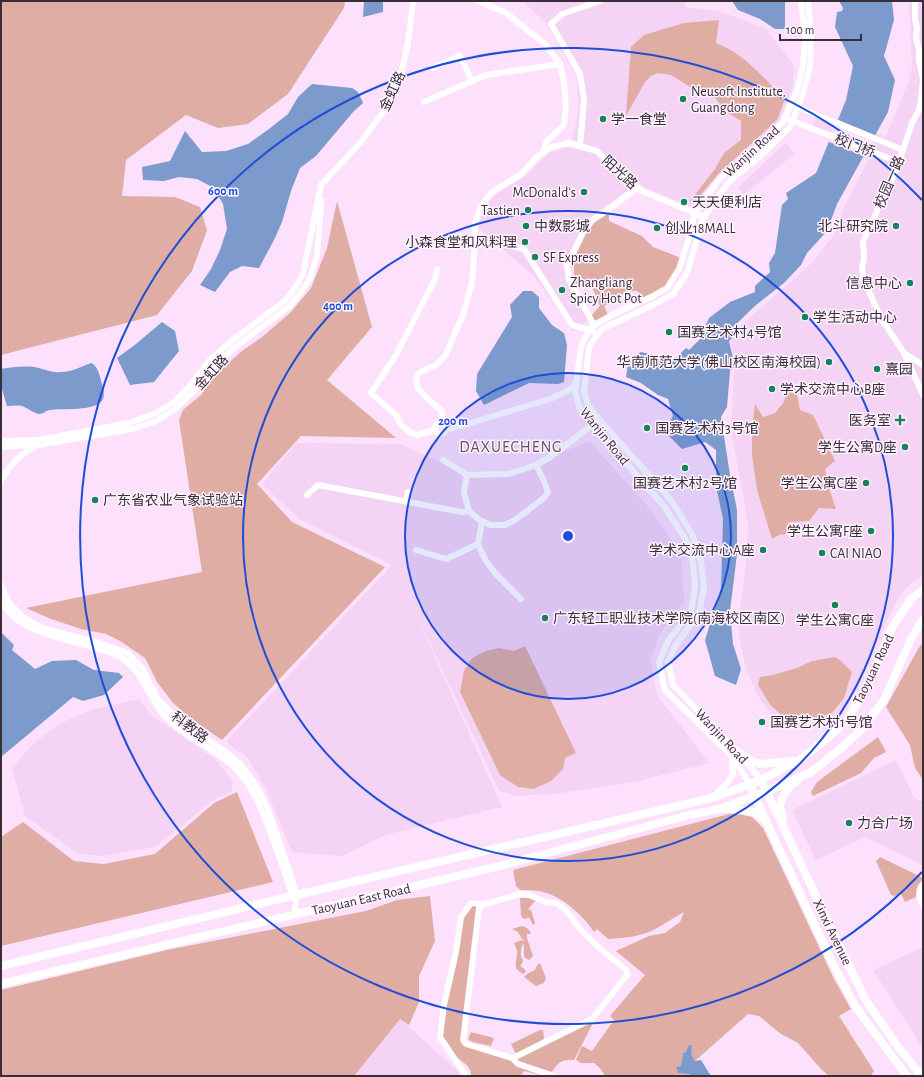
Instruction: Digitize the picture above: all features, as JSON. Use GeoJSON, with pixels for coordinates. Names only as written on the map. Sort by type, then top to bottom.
{"type":"FeatureCollection","features":[{"type":"Feature","properties":{"kind":"main road","name":"Taoyuan Road"},"geometry":{"type":"LineString","coordinates":[[712,798],[749,783],[761,780],[801,759],[830,736],[847,720],[865,690],[891,629],[911,599],[923,590]]}},
{"type":"Feature","properties":{"kind":"main road","name":"Taoyuan Road"},"geometry":{"type":"LineString","coordinates":[[719,809],[766,792],[811,772],[861,730],[884,700],[911,639],[923,620]]}},
{"type":"Feature","properties":{"kind":"main road"},"geometry":{"type":"LineString","coordinates":[[734,754],[759,764],[801,759]]}},
{"type":"Feature","properties":{"kind":"main road"},"geometry":{"type":"LineString","coordinates":[[788,837],[780,807],[782,798],[789,787],[811,772]]}},
{"type":"Feature","properties":{"kind":"main road","name":"Xinxi Avenue"},"geometry":{"type":"LineString","coordinates":[[761,780],[865,999],[898,1047],[922,1076]]}},
{"type":"Feature","properties":{"kind":"main road","name":"Xinxi Avenue"},"geometry":{"type":"LineString","coordinates":[[749,783],[833,964],[855,1006],[907,1076]]}},
{"type":"Feature","properties":{"kind":"main road","name":"Taoyuan East Road"},"geometry":{"type":"LineString","coordinates":[[1,966],[712,798]]}},
{"type":"Feature","properties":{"kind":"main road"},"geometry":{"type":"LineString","coordinates":[[719,809],[753,812],[766,821]]}},
{"type":"Feature","properties":{"kind":"main road","name":"Taoyuan East Road"},"geometry":{"type":"LineString","coordinates":[[1,984],[504,865],[719,809]]}},
{"type":"Feature","properties":{"kind":"street","name":"金虹路"},"geometry":{"type":"LineString","coordinates":[[1,441],[38,440],[129,423],[154,414],[173,403],[188,388],[210,361],[234,339],[286,300],[303,274],[321,185],[360,142],[387,107],[400,79],[408,43],[413,1]]}},
{"type":"Feature","properties":{"kind":"street"},"geometry":{"type":"LineString","coordinates":[[447,430],[446,424],[443,422],[442,411],[426,398],[418,388],[416,382],[417,376],[437,364],[445,356],[463,314],[472,283],[476,223],[481,206],[490,193],[521,174],[537,157],[544,152],[546,142],[564,125],[566,106],[560,64],[545,44],[506,13],[479,1]]}},
{"type":"Feature","properties":{"kind":"street"},"geometry":{"type":"LineString","coordinates":[[580,146],[584,101],[580,74],[551,24],[562,14],[600,1]]}},
{"type":"Feature","properties":{"kind":"street","name":"Wanjin Road"},"geometry":{"type":"LineString","coordinates":[[761,780],[665,690],[659,662],[668,641],[685,619],[692,607],[695,586],[692,563],[685,538],[664,506],[580,409],[575,392],[581,346],[592,327],[614,314],[667,288],[679,269],[690,235],[695,212],[721,177],[753,151],[783,122],[797,90],[804,66],[805,34],[801,1]]}},
{"type":"Feature","properties":{"kind":"street","name":"Wanjin Road"},"geometry":{"type":"LineString","coordinates":[[749,783],[734,754],[673,685],[668,663],[675,646],[692,624],[700,610],[704,587],[701,561],[692,534],[671,500],[588,405],[584,391],[589,348],[598,333],[602,329],[673,294],[687,273],[705,216],[728,183],[759,157],[790,127],[804,90],[810,66],[808,1]]}},
{"type":"Feature","properties":{"kind":"street","name":"校园一路"},"geometry":{"type":"LineString","coordinates":[[915,1],[915,19],[917,28],[916,38],[923,80],[919,110],[888,190],[879,204],[863,242],[864,259],[862,267],[864,280],[881,318],[904,353],[923,395]]}},
{"type":"Feature","properties":{"kind":"street"},"geometry":{"type":"LineString","coordinates":[[432,68],[460,56],[472,81]]}},
{"type":"Feature","properties":{"kind":"street"},"geometry":{"type":"LineString","coordinates":[[424,102],[486,75],[560,64]]}},
{"type":"Feature","properties":{"kind":"street","name":"校门桥"},"geometry":{"type":"LineString","coordinates":[[791,104],[903,150]]}},
{"type":"Feature","properties":{"kind":"street","name":"校门桥"},"geometry":{"type":"LineString","coordinates":[[785,118],[899,162]]}},
{"type":"Feature","properties":{"kind":"street","name":"阳光路"},"geometry":{"type":"LineString","coordinates":[[544,152],[549,148],[569,143],[598,152],[626,180],[637,188],[705,216]]}},
{"type":"Feature","properties":{"kind":"street","name":"金虹路"},"geometry":{"type":"LineString","coordinates":[[1,446],[38,446],[132,429],[156,421],[177,408],[193,392],[214,366],[239,344],[290,306],[301,292],[310,278],[317,255],[321,185]]}},
{"type":"Feature","properties":{"kind":"street"},"geometry":{"type":"LineString","coordinates":[[598,333],[592,327],[569,280],[567,266],[583,233],[592,220],[637,188]]}},
{"type":"Feature","properties":{"kind":"street"},"geometry":{"type":"LineString","coordinates":[[475,244],[505,244],[524,249],[572,325],[592,327]]}},
{"type":"Feature","properties":{"kind":"street"},"geometry":{"type":"LineString","coordinates":[[435,430],[417,435],[410,433],[400,424],[396,414],[370,393],[396,355],[431,288],[437,269]]}},
{"type":"Feature","properties":{"kind":"street"},"geometry":{"type":"LineString","coordinates":[[904,353],[923,365]]}},
{"type":"Feature","properties":{"kind":"street"},"geometry":{"type":"LineString","coordinates":[[435,430],[440,434],[444,433],[447,430],[550,399],[570,390],[576,383]]}},
{"type":"Feature","properties":{"kind":"street"},"geometry":{"type":"LineString","coordinates":[[443,460],[467,475],[509,474],[536,466],[549,458],[599,419]]}},
{"type":"Feature","properties":{"kind":"street"},"geometry":{"type":"LineString","coordinates":[[435,430],[436,424],[443,422]]}},
{"type":"Feature","properties":{"kind":"street"},"geometry":{"type":"LineString","coordinates":[[1,481],[14,461],[28,450],[38,446]]}},
{"type":"Feature","properties":{"kind":"street"},"geometry":{"type":"LineString","coordinates":[[467,475],[464,492],[469,511],[478,519],[490,525],[505,525],[515,520],[544,497],[548,492],[536,466]]}},
{"type":"Feature","properties":{"kind":"street"},"geometry":{"type":"LineString","coordinates":[[307,495],[318,485],[462,512],[469,511]]}},
{"type":"Feature","properties":{"kind":"street"},"geometry":{"type":"LineString","coordinates":[[406,501],[408,492]]}},
{"type":"Feature","properties":{"kind":"street"},"geometry":{"type":"LineString","coordinates":[[482,521],[478,544],[486,561],[495,574],[521,599]]}},
{"type":"Feature","properties":{"kind":"street"},"geometry":{"type":"LineString","coordinates":[[416,550],[446,559],[478,544]]}},
{"type":"Feature","properties":{"kind":"street","name":"科教路"},"geometry":{"type":"LineString","coordinates":[[1,585],[9,603],[19,614],[42,628],[98,643],[128,653],[142,668],[158,698],[174,717],[227,753],[241,766],[256,785],[268,809],[291,876],[295,914]]}},
{"type":"Feature","properties":{"kind":"street","name":"科教路"},"geometry":{"type":"LineString","coordinates":[[1,601],[10,614],[19,621],[41,632],[119,656],[130,664],[140,678],[157,708],[170,722],[226,760],[239,772],[252,790],[263,811],[294,896]]}},
{"type":"Feature","properties":{"kind":"street"},"geometry":{"type":"LineString","coordinates":[[712,798],[727,783],[733,774],[734,754]]}},
{"type":"Feature","properties":{"kind":"street"},"geometry":{"type":"LineString","coordinates":[[923,885],[919,892],[923,906]]}},
{"type":"Feature","properties":{"kind":"street"},"geometry":{"type":"LineString","coordinates":[[512,1058],[592,1019],[627,975],[626,970],[597,946],[581,930],[566,910],[556,903],[546,902],[529,895],[520,894],[485,904],[479,908],[463,1040],[466,1044],[512,1058],[518,1064],[553,1076]]}},
{"type":"Feature","properties":{"kind":"street"},"geometry":{"type":"LineString","coordinates":[[466,1076],[440,1037],[444,1005],[456,952],[461,917],[471,903],[481,904]]}},
{"type":"Feature","properties":{"kind":"shaded area"},"geometry":{"type":"Polygon","coordinates":[[[1,1],[345,1],[344,8],[288,94],[248,124],[218,128],[186,115],[126,160],[122,196],[175,197],[200,207],[207,230],[192,271],[157,315],[1,355],[1,1]]]}},
{"type":"Feature","properties":{"kind":"shaded area","name":"Neusoft Institute, Guangdong"},"geometry":{"type":"Polygon","coordinates":[[[523,1],[685,1],[685,7],[722,12],[766,29],[794,66],[793,87],[779,121],[720,174],[692,207],[644,187],[600,150],[572,140],[579,111],[577,77],[546,23],[523,1]]]}},
{"type":"Feature","properties":{"kind":"shaded area","name":"华南师范大学(佛山校区南海校园)"},"geometry":{"type":"Polygon","coordinates":[[[909,1],[923,1],[923,575],[913,582],[898,599],[857,689],[836,716],[814,722],[794,724],[784,723],[777,721],[761,701],[747,672],[739,637],[739,617],[746,565],[748,524],[731,428],[735,358],[729,336],[813,262],[836,232],[845,205],[868,160],[812,128],[818,115],[886,136],[909,81],[912,66],[909,1]]]}},
{"type":"Feature","properties":{"kind":"shaded area"},"geometry":{"type":"Polygon","coordinates":[[[719,20],[716,43],[732,51],[747,62],[785,99],[777,120],[719,173],[693,204],[690,201],[715,169],[724,153],[741,140],[741,121],[726,112],[712,95],[695,90],[671,75],[658,73],[651,76],[645,82],[626,116],[631,47],[644,35],[684,23],[719,20]]]}},
{"type":"Feature","properties":{"kind":"shaded area"},"geometry":{"type":"Polygon","coordinates":[[[786,142],[794,154],[744,195],[738,188],[786,142]]]}},
{"type":"Feature","properties":{"kind":"shaded area"},"geometry":{"type":"Polygon","coordinates":[[[567,147],[596,154],[627,190],[584,222],[563,266],[591,319],[573,331],[536,278],[478,228],[484,208],[494,195],[526,176],[550,152],[567,147]]]}},
{"type":"Feature","properties":{"kind":"shaded area"},"geometry":{"type":"Polygon","coordinates":[[[337,201],[372,327],[327,380],[396,438],[301,436],[257,484],[292,522],[385,567],[222,740],[193,720],[173,703],[157,682],[145,658],[120,641],[106,634],[81,629],[51,619],[26,608],[202,572],[179,420],[183,410],[201,395],[217,373],[290,313],[311,288],[327,248],[337,201]]]}},
{"type":"Feature","properties":{"kind":"shaded area"},"geometry":{"type":"Polygon","coordinates":[[[609,213],[609,221],[642,236],[653,247],[681,258],[678,269],[665,287],[644,298],[637,291],[627,291],[604,306],[608,315],[594,323],[591,316],[600,306],[590,282],[574,284],[574,254],[585,234],[594,223],[609,213]]]}},
{"type":"Feature","properties":{"kind":"shaded area"},"geometry":{"type":"Polygon","coordinates":[[[795,385],[800,410],[813,415],[835,461],[825,469],[828,485],[836,509],[819,508],[809,521],[789,522],[787,534],[779,535],[772,539],[757,490],[752,455],[752,427],[755,404],[763,417],[775,413],[784,402],[788,387],[795,385]]]}},
{"type":"Feature","properties":{"kind":"shaded area","name":"广东轻工职业技术学院(南海校区南区)"},"geometry":{"type":"Polygon","coordinates":[[[589,441],[644,502],[681,552],[684,603],[661,632],[650,659],[657,695],[709,763],[634,782],[554,794],[516,796],[499,790],[408,597],[502,807],[385,835],[342,856],[292,852],[266,789],[247,757],[226,742],[392,565],[299,519],[262,484],[296,443],[401,444],[467,475],[509,474],[589,441]]]}},
{"type":"Feature","properties":{"kind":"shaded area"},"geometry":{"type":"Polygon","coordinates":[[[923,642],[923,780],[915,768],[910,745],[886,707],[923,642]]]}},
{"type":"Feature","properties":{"kind":"shaded area"},"geometry":{"type":"Polygon","coordinates":[[[525,646],[576,753],[565,758],[563,769],[551,781],[534,789],[518,787],[500,775],[460,692],[464,671],[472,658],[486,651],[499,648],[514,651],[525,646]]]}},
{"type":"Feature","properties":{"kind":"shaded area"},"geometry":{"type":"Polygon","coordinates":[[[835,657],[852,672],[844,698],[832,713],[814,719],[785,718],[771,706],[758,685],[760,677],[797,668],[812,661],[835,657]]]}},
{"type":"Feature","properties":{"kind":"shaded area"},"geometry":{"type":"Polygon","coordinates":[[[139,699],[152,716],[215,759],[233,782],[231,792],[213,800],[155,847],[104,856],[79,854],[25,816],[12,768],[34,743],[59,724],[91,710],[139,699]]]}},
{"type":"Feature","properties":{"kind":"shaded area"},"geometry":{"type":"Polygon","coordinates":[[[878,737],[886,752],[874,758],[861,773],[813,796],[811,792],[817,782],[878,737]]]}},
{"type":"Feature","properties":{"kind":"shaded area"},"geometry":{"type":"Polygon","coordinates":[[[896,760],[914,798],[923,802],[923,865],[865,837],[816,860],[792,810],[896,760]]]}},
{"type":"Feature","properties":{"kind":"shaded area"},"geometry":{"type":"Polygon","coordinates":[[[237,792],[273,882],[1,946],[1,837],[23,822],[74,861],[104,864],[155,854],[214,803],[237,792]]]}},
{"type":"Feature","properties":{"kind":"shaded area"},"geometry":{"type":"Polygon","coordinates":[[[733,813],[752,817],[763,828],[834,979],[851,1009],[839,1016],[874,1071],[872,1074],[873,1076],[829,1076],[798,1043],[781,1034],[759,1016],[748,1014],[695,1061],[691,1054],[686,1052],[683,1053],[681,1066],[676,1067],[678,1073],[689,1074],[691,1076],[605,1076],[600,1068],[594,1063],[581,1063],[576,1060],[582,1046],[592,1051],[614,1020],[610,1016],[645,975],[616,951],[649,936],[665,933],[680,922],[684,912],[657,928],[645,933],[631,937],[608,939],[597,929],[594,932],[577,912],[563,901],[547,893],[532,890],[520,890],[516,886],[513,870],[733,813]]]}},
{"type":"Feature","properties":{"kind":"shaded area"},"geometry":{"type":"Polygon","coordinates":[[[880,857],[923,878],[917,886],[916,897],[905,902],[901,894],[895,896],[891,895],[876,861],[880,857]]]}},
{"type":"Feature","properties":{"kind":"shaded area"},"geometry":{"type":"Polygon","coordinates":[[[430,896],[435,941],[419,976],[419,1002],[409,1025],[400,1019],[354,1076],[1,1076],[1,990],[167,950],[366,911],[397,900],[430,896]]]}},
{"type":"Feature","properties":{"kind":"shaded area"},"geometry":{"type":"Polygon","coordinates":[[[520,898],[530,898],[536,900],[528,909],[531,910],[535,923],[533,925],[529,917],[524,919],[521,916],[520,898]]]}},
{"type":"Feature","properties":{"kind":"shaded area"},"geometry":{"type":"Polygon","coordinates":[[[481,904],[463,1040],[507,1056],[544,1076],[524,1071],[521,1076],[471,1076],[468,1066],[454,1055],[440,1037],[461,917],[472,906],[481,904]]]}},
{"type":"Feature","properties":{"kind":"shaded area"},"geometry":{"type":"Polygon","coordinates":[[[522,926],[526,927],[530,931],[531,934],[527,934],[527,938],[533,956],[529,960],[524,957],[523,943],[521,954],[523,960],[522,964],[520,965],[526,971],[524,974],[517,970],[516,967],[517,951],[514,943],[524,940],[518,932],[512,929],[522,926]]]}},
{"type":"Feature","properties":{"kind":"shaded area"},"geometry":{"type":"Polygon","coordinates":[[[923,947],[923,1048],[873,970],[923,947]]]}},
{"type":"Feature","properties":{"kind":"shaded area"},"geometry":{"type":"Polygon","coordinates":[[[540,963],[546,978],[544,983],[536,986],[524,977],[535,970],[537,965],[540,963]]]}},
{"type":"Feature","properties":{"kind":"shaded area"},"geometry":{"type":"Polygon","coordinates":[[[400,1019],[463,1076],[351,1076],[400,1019]]]}},
{"type":"Feature","properties":{"kind":"shaded area"},"geometry":{"type":"Polygon","coordinates":[[[591,1021],[592,1025],[574,1060],[561,1062],[552,1072],[516,1060],[591,1021]]]}},
{"type":"Feature","properties":{"kind":"shaded area"},"geometry":{"type":"Polygon","coordinates":[[[540,1030],[543,1030],[544,1039],[516,1054],[511,1044],[540,1030]]]}},
{"type":"Feature","properties":{"kind":"shaded area"},"geometry":{"type":"Polygon","coordinates":[[[471,1032],[494,1038],[491,1046],[472,1042],[468,1039],[471,1032]]]}},
{"type":"Feature","properties":{"kind":"water"},"geometry":{"type":"Polygon","coordinates":[[[364,1],[383,1],[383,12],[363,17],[364,1]]]}},
{"type":"Feature","properties":{"kind":"water"},"geometry":{"type":"Polygon","coordinates":[[[732,1],[785,1],[785,29],[775,29],[760,19],[738,10],[732,1]]]}},
{"type":"Feature","properties":{"kind":"water"},"geometry":{"type":"Polygon","coordinates":[[[839,1],[892,1],[894,20],[884,56],[895,80],[888,112],[837,204],[827,231],[807,253],[801,265],[784,283],[756,305],[731,329],[735,335],[729,341],[735,366],[730,371],[727,407],[721,417],[737,510],[737,554],[730,611],[733,644],[741,669],[736,685],[715,676],[705,640],[721,589],[723,519],[717,491],[716,450],[705,442],[682,449],[664,431],[673,416],[668,399],[658,395],[641,383],[626,377],[629,358],[641,352],[674,360],[686,348],[689,350],[701,338],[709,318],[730,302],[755,292],[755,286],[770,272],[769,263],[775,253],[782,205],[788,199],[786,193],[816,173],[846,100],[853,66],[835,27],[837,12],[842,11],[843,8],[839,1]]]}},
{"type":"Feature","properties":{"kind":"water"},"geometry":{"type":"Polygon","coordinates":[[[312,84],[352,88],[358,92],[363,103],[353,112],[316,156],[300,168],[291,191],[282,222],[259,268],[242,266],[230,272],[215,292],[200,285],[211,269],[220,250],[227,229],[223,204],[214,188],[197,179],[179,177],[164,181],[143,180],[142,167],[170,161],[185,131],[202,152],[226,151],[248,144],[288,114],[298,97],[312,84]]]}},
{"type":"Feature","properties":{"kind":"water"},"geometry":{"type":"Polygon","coordinates":[[[523,291],[532,291],[539,297],[539,308],[552,325],[564,333],[567,345],[564,382],[558,384],[529,383],[484,405],[476,391],[477,374],[512,317],[510,305],[523,291]]]}},
{"type":"Feature","properties":{"kind":"water"},"geometry":{"type":"Polygon","coordinates":[[[162,322],[175,331],[179,351],[154,382],[130,385],[117,358],[162,322]]]}},
{"type":"Feature","properties":{"kind":"water"},"geometry":{"type":"Polygon","coordinates":[[[91,363],[98,370],[104,392],[103,399],[94,406],[79,409],[55,409],[39,414],[22,406],[7,406],[1,386],[1,369],[30,367],[52,372],[65,372],[91,363]]]}},
{"type":"Feature","properties":{"kind":"water"},"geometry":{"type":"Polygon","coordinates":[[[1,632],[14,645],[12,650],[35,669],[52,661],[76,660],[94,670],[119,673],[123,677],[104,695],[83,701],[73,697],[1,757],[1,632]]]}},
{"type":"Feature","properties":{"kind":"water"},"geometry":{"type":"Polygon","coordinates":[[[692,1045],[691,1054],[695,1061],[701,1060],[712,1076],[691,1076],[689,1074],[678,1073],[676,1067],[681,1066],[683,1053],[686,1052],[688,1046],[692,1045]]]}},
{"type":"Feature","properties":{"kind":"pier"},"geometry":{"type":"Polygon","coordinates":[[[836,119],[877,136],[866,157],[827,141],[836,119]]]}},
{"type":"Feature","properties":{"kind":"place","name":"Neusoft Institute, Guangdong"},"geometry":{"type":"Point","coordinates":[683,99]}},
{"type":"Feature","properties":{"kind":"place","name":"学一食堂"},"geometry":{"type":"Point","coordinates":[603,119]}},
{"type":"Feature","properties":{"kind":"place","name":"McDonald's"},"geometry":{"type":"Point","coordinates":[584,192]}},
{"type":"Feature","properties":{"kind":"place","name":"天天便利店"},"geometry":{"type":"Point","coordinates":[684,202]}},
{"type":"Feature","properties":{"kind":"place","name":"Tastien"},"geometry":{"type":"Point","coordinates":[528,210]}},
{"type":"Feature","properties":{"kind":"place","name":"中数影城"},"geometry":{"type":"Point","coordinates":[526,226]}},
{"type":"Feature","properties":{"kind":"place","name":"北斗研究院"},"geometry":{"type":"Point","coordinates":[896,226]}},
{"type":"Feature","properties":{"kind":"place","name":"创业18MALL"},"geometry":{"type":"Point","coordinates":[657,228]}},
{"type":"Feature","properties":{"kind":"place","name":"小森食堂和风料理"},"geometry":{"type":"Point","coordinates":[525,242]}},
{"type":"Feature","properties":{"kind":"place","name":"SF Express"},"geometry":{"type":"Point","coordinates":[535,257]}},
{"type":"Feature","properties":{"kind":"place","name":"信息中心"},"geometry":{"type":"Point","coordinates":[910,283]}},
{"type":"Feature","properties":{"kind":"place","name":"Zhangliang Spicy Hot Pot"},"geometry":{"type":"Point","coordinates":[562,290]}},
{"type":"Feature","properties":{"kind":"place","name":"学生活动中心"},"geometry":{"type":"Point","coordinates":[805,317]}},
{"type":"Feature","properties":{"kind":"place","name":"国赛艺术村4号馆"},"geometry":{"type":"Point","coordinates":[669,332]}},
{"type":"Feature","properties":{"kind":"place","name":"华南师范大学(佛山校区南海校园)"},"geometry":{"type":"Point","coordinates":[829,362]}},
{"type":"Feature","properties":{"kind":"place","name":"熹园"},"geometry":{"type":"Point","coordinates":[877,369]}},
{"type":"Feature","properties":{"kind":"place","name":"学术交流中心B座"},"geometry":{"type":"Point","coordinates":[772,389]}},
{"type":"Feature","properties":{"kind":"place","name":"医务室"},"geometry":{"type":"Point","coordinates":[900,420]}},
{"type":"Feature","properties":{"kind":"place","name":"国赛艺术村3号馆"},"geometry":{"type":"Point","coordinates":[647,428]}},
{"type":"Feature","properties":{"kind":"place","name":"学生公寓D座"},"geometry":{"type":"Point","coordinates":[905,447]}},
{"type":"Feature","properties":{"kind":"place","name":"国赛艺术村2号馆"},"geometry":{"type":"Point","coordinates":[685,468]}},
{"type":"Feature","properties":{"kind":"place","name":"学生公寓C座"},"geometry":{"type":"Point","coordinates":[866,483]}},
{"type":"Feature","properties":{"kind":"place","name":"广东省农业气象试验站"},"geometry":{"type":"Point","coordinates":[95,500]}},
{"type":"Feature","properties":{"kind":"place","name":"学生公寓F座"},"geometry":{"type":"Point","coordinates":[871,531]}},
{"type":"Feature","properties":{"kind":"place","name":"学术交流中心A座"},"geometry":{"type":"Point","coordinates":[763,550]}},
{"type":"Feature","properties":{"kind":"place","name":"CAI NIAO"},"geometry":{"type":"Point","coordinates":[822,553]}},
{"type":"Feature","properties":{"kind":"place","name":"学生公寓G座"},"geometry":{"type":"Point","coordinates":[835,605]}},
{"type":"Feature","properties":{"kind":"place","name":"广东轻工职业技术学院(南海校区南区)"},"geometry":{"type":"Point","coordinates":[545,618]}},
{"type":"Feature","properties":{"kind":"place","name":"国赛艺术村1号馆"},"geometry":{"type":"Point","coordinates":[762,722]}},
{"type":"Feature","properties":{"kind":"place","name":"力合广场"},"geometry":{"type":"Point","coordinates":[849,823]}},
{"type":"Feature","properties":{"kind":"district","name":"DAXUECHENG"},"geometry":{"type":"Point","coordinates":[511,446]}}]}
